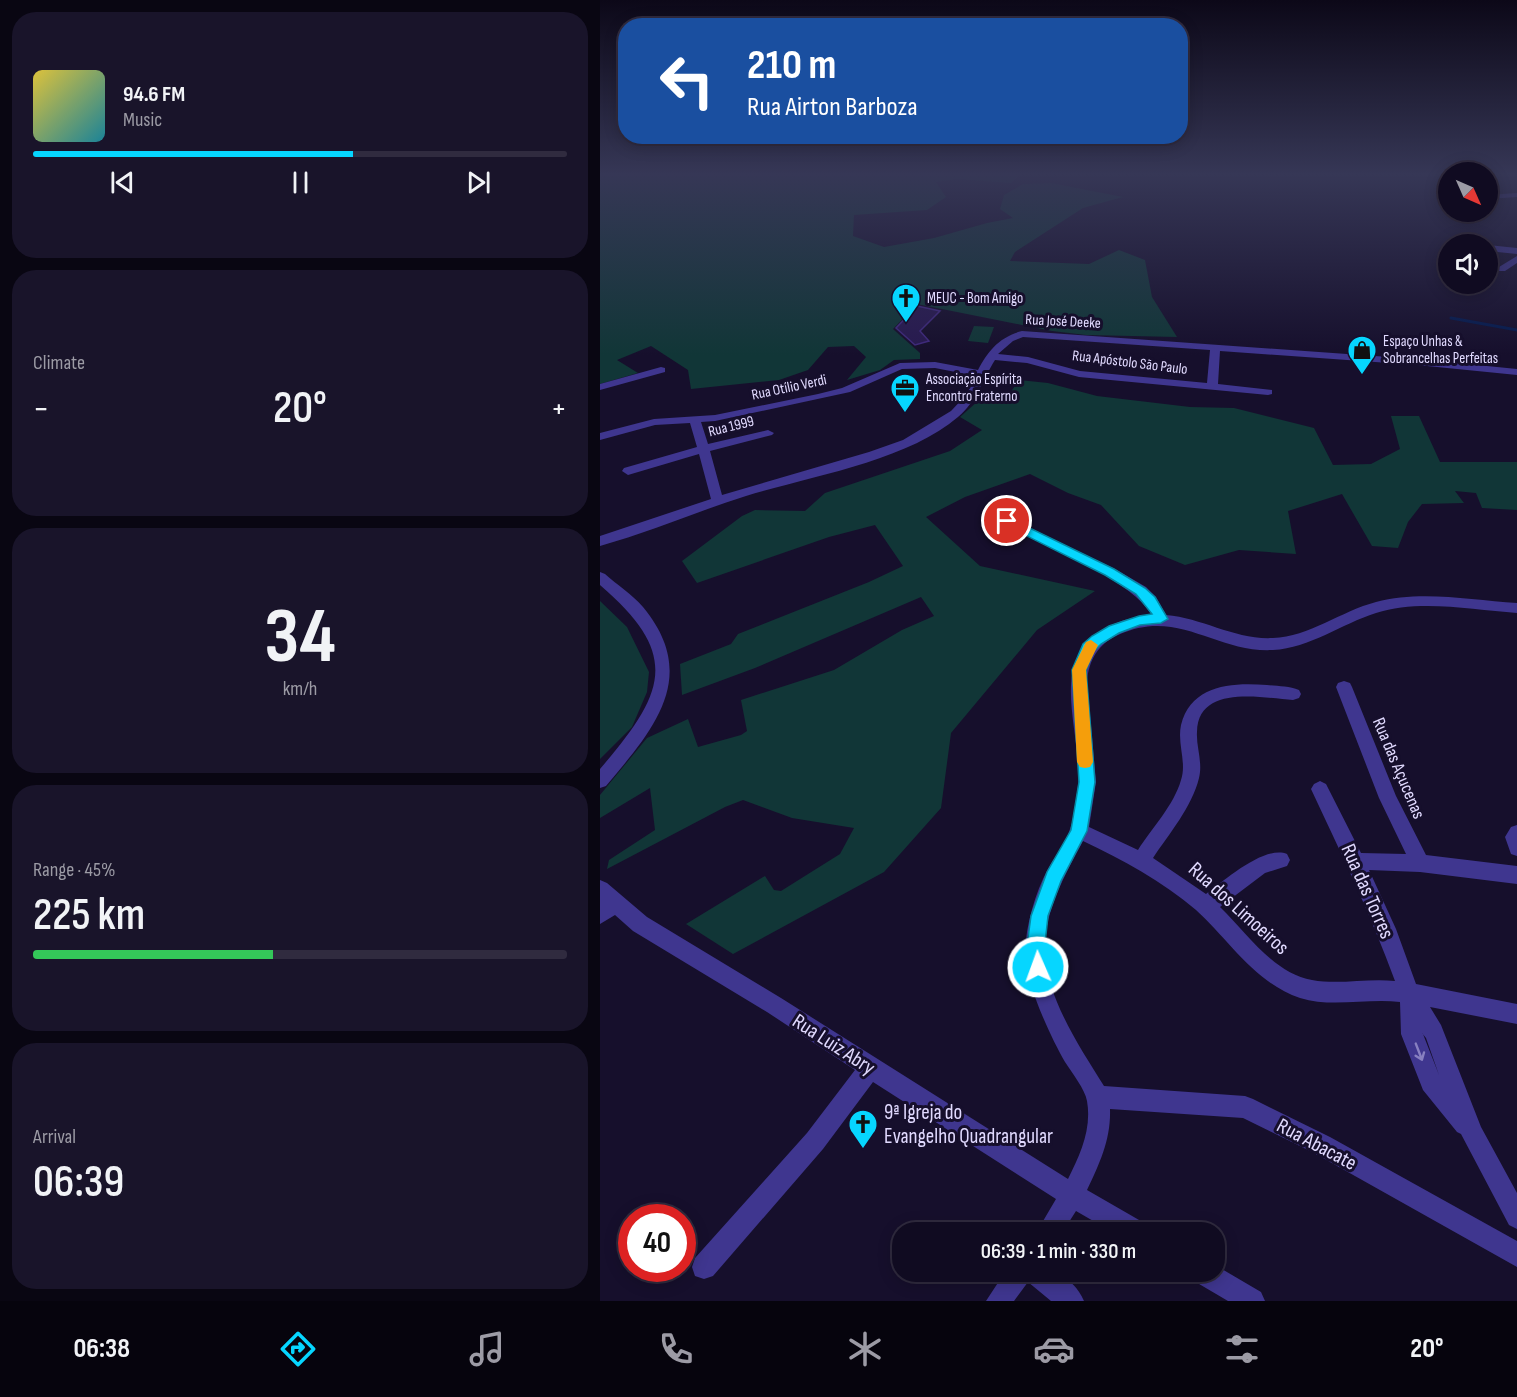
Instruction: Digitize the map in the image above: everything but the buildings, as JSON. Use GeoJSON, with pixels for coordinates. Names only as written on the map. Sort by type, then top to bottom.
{"type":"FeatureCollection","features":[{"type":"Feature","properties":{"kind":"street"},"geometry":{"type":"LineString","coordinates":[[1498,249],[1517,251]]}},
{"type":"Feature","properties":{"kind":"street"},"geometry":{"type":"LineString","coordinates":[[1502,269],[1517,259]]}},
{"type":"Feature","properties":{"kind":"street","name":"Rua José Deeke"},"geometry":{"type":"LineString","coordinates":[[600,541],[766,486],[878,454],[921,435],[960,409],[975,389],[990,356],[1004,341],[1022,334],[1517,372]]}},
{"type":"Feature","properties":{"kind":"street"},"geometry":{"type":"LineString","coordinates":[[1212,386],[1215,348]]}},
{"type":"Feature","properties":{"kind":"street","name":"Rua Apóstolo São Paulo"},"geometry":{"type":"LineString","coordinates":[[990,356],[1028,360],[1079,374],[1268,392]]}},
{"type":"Feature","properties":{"kind":"street","name":"Rua Otílio Verdi"},"geometry":{"type":"LineString","coordinates":[[600,437],[654,422],[726,416],[834,393],[900,366],[935,365],[982,374]]}},
{"type":"Feature","properties":{"kind":"street"},"geometry":{"type":"LineString","coordinates":[[600,387],[661,370]]}},
{"type":"Feature","properties":{"kind":"street"},"geometry":{"type":"LineString","coordinates":[[694,420],[718,502]]}},
{"type":"Feature","properties":{"kind":"street","name":"Rua 1999"},"geometry":{"type":"LineString","coordinates":[[628,471],[702,449],[768,433]]}},
{"type":"Feature","properties":{"kind":"street"},"geometry":{"type":"LineString","coordinates":[[1007,521],[1110,572],[1141,591],[1151,601],[1161,619]]}},
{"type":"Feature","properties":{"kind":"street"},"geometry":{"type":"LineString","coordinates":[[600,577],[643,617],[661,652],[664,683],[661,697],[650,720],[600,781]]}},
{"type":"Feature","properties":{"kind":"street"},"geometry":{"type":"LineString","coordinates":[[1055,1222],[1073,1194],[1093,1152],[1099,1125],[1098,1097],[1059,1032],[1041,981],[1035,953],[1040,916],[1053,878],[1079,831],[1087,782],[1079,681],[1082,663],[1088,648],[1114,629],[1139,621],[1161,619],[1188,623],[1251,643],[1271,644],[1293,641],[1389,604],[1423,603],[1517,608]]}},
{"type":"Feature","properties":{"kind":"street","name":"Rua das Açucenas"},"geometry":{"type":"LineString","coordinates":[[1344,687],[1388,798],[1420,863]]}},
{"type":"Feature","properties":{"kind":"street"},"geometry":{"type":"LineString","coordinates":[[1142,860],[1188,786],[1194,764],[1189,728],[1197,704],[1208,695],[1229,691],[1293,694]]}},
{"type":"Feature","properties":{"kind":"street","name":"Rua das Torres"},"geometry":{"type":"LineString","coordinates":[[1320,789],[1356,861],[1386,929],[1410,995],[1412,1034],[1431,1082],[1472,1133],[1517,1218]]}},
{"type":"Feature","properties":{"kind":"street","name":"Rua dos Limoeiros"},"geometry":{"type":"LineString","coordinates":[[1079,831],[1142,860],[1177,882],[1205,906],[1261,963],[1289,983],[1316,991],[1390,990],[1517,1014]]}},
{"type":"Feature","properties":{"kind":"street"},"geometry":{"type":"LineString","coordinates":[[1517,834],[1514,837],[1517,848]]}},
{"type":"Feature","properties":{"kind":"street"},"geometry":{"type":"LineString","coordinates":[[1205,906],[1260,866],[1281,860]]}},
{"type":"Feature","properties":{"kind":"street"},"geometry":{"type":"LineString","coordinates":[[1356,861],[1420,863],[1517,875]]}},
{"type":"Feature","properties":{"kind":"street","name":"Rua Luiz Abry"},"geometry":{"type":"LineString","coordinates":[[605,902],[871,1067],[1028,1169],[1119,1222]]}},
{"type":"Feature","properties":{"kind":"street"},"geometry":{"type":"LineString","coordinates":[[704,1267],[815,1141],[871,1067]]}},
{"type":"Feature","properties":{"kind":"street","name":"Rua Abacate"},"geometry":{"type":"LineString","coordinates":[[1098,1097],[1245,1107],[1322,1145],[1517,1255]]}},
{"type":"Feature","properties":{"kind":"street"},"geometry":{"type":"LineString","coordinates":[[999,1301],[1013,1282]]}},
{"type":"Feature","properties":{"kind":"street"},"geometry":{"type":"LineString","coordinates":[[1048,1282],[1071,1301]]}},
{"type":"Feature","properties":{"kind":"street"},"geometry":{"type":"LineString","coordinates":[[1220,1282],[1252,1301]]}},
{"type":"Feature","properties":{"kind":"green space"},"geometry":{"type":"Polygon","coordinates":[[[600,234],[853,234],[853,236],[884,247],[949,234],[1043,234],[1015,252],[1010,261],[1089,264],[1119,250],[1145,260],[1152,297],[1177,337],[1086,335],[1052,331],[917,304],[893,329],[920,353],[920,359],[894,360],[880,370],[847,380],[866,357],[854,346],[828,347],[808,370],[779,380],[691,389],[688,370],[651,346],[617,360],[638,373],[600,384],[600,234]]]}},
{"type":"Feature","properties":{"kind":"green space"},"geometry":{"type":"Polygon","coordinates":[[[974,326],[994,327],[988,343],[968,341],[974,326]]]}},
{"type":"Feature","properties":{"kind":"green space"},"geometry":{"type":"Polygon","coordinates":[[[1019,380],[1048,383],[1097,396],[1190,407],[1234,408],[1314,428],[1333,465],[1371,464],[1400,449],[1391,416],[1419,416],[1440,462],[1517,462],[1517,510],[1482,508],[1476,493],[1455,491],[1464,503],[1422,504],[1408,522],[1398,548],[1372,546],[1342,494],[1288,511],[1296,554],[1239,550],[1185,565],[1139,546],[1101,505],[1068,493],[1030,474],[965,497],[926,517],[980,566],[1095,591],[1037,630],[951,733],[941,808],[884,872],[733,954],[686,924],[765,876],[774,890],[781,891],[840,854],[854,828],[792,818],[743,800],[725,807],[607,869],[609,860],[655,830],[650,788],[600,818],[600,795],[647,738],[688,719],[698,747],[741,735],[747,731],[741,700],[834,670],[902,630],[934,616],[921,597],[755,668],[682,695],[680,664],[731,644],[738,634],[869,582],[903,566],[875,525],[829,537],[697,583],[682,561],[742,516],[755,510],[805,511],[825,493],[950,451],[982,430],[960,417],[987,393],[1008,396],[1019,380]]]}},
{"type":"Feature","properties":{"kind":"green space"},"geometry":{"type":"Polygon","coordinates":[[[600,601],[627,627],[649,672],[647,692],[632,727],[600,759],[600,601]]]}},
{"type":"Feature","properties":{"kind":"waterway"},"geometry":{"type":"LineString","coordinates":[[1451,318],[1517,330]]}},
{"type":"Feature","properties":{"kind":"slow traffic"},"geometry":{"type":"LineString","coordinates":[[1085,762],[1079,670],[1091,645]]}},
{"type":"Feature","properties":{"kind":"place","name":"MEUC - Bom Amigo"},"geometry":{"type":"Point","coordinates":[906,324]}},
{"type":"Feature","properties":{"kind":"place","name":"Espaço Unhas & Sobrancelhas Perfeitas"},"geometry":{"type":"Point","coordinates":[1362,376]}},
{"type":"Feature","properties":{"kind":"place","name":"Associação Espírita Encontro Fraterno"},"geometry":{"type":"Point","coordinates":[905,414]}},
{"type":"Feature","properties":{"kind":"place","name":"9ª Igreja do Evangelho Quadrangular"},"geometry":{"type":"Point","coordinates":[863,1150]}},
{"type":"Feature","properties":{"kind":"route"},"geometry":{"type":"LineString","coordinates":[[1007,521],[1110,572],[1141,591],[1151,601],[1161,619],[1139,621],[1114,629],[1096,640],[1088,648],[1079,670],[1087,782],[1079,831],[1053,878],[1040,916],[1035,953],[1038,967]]}}]}
